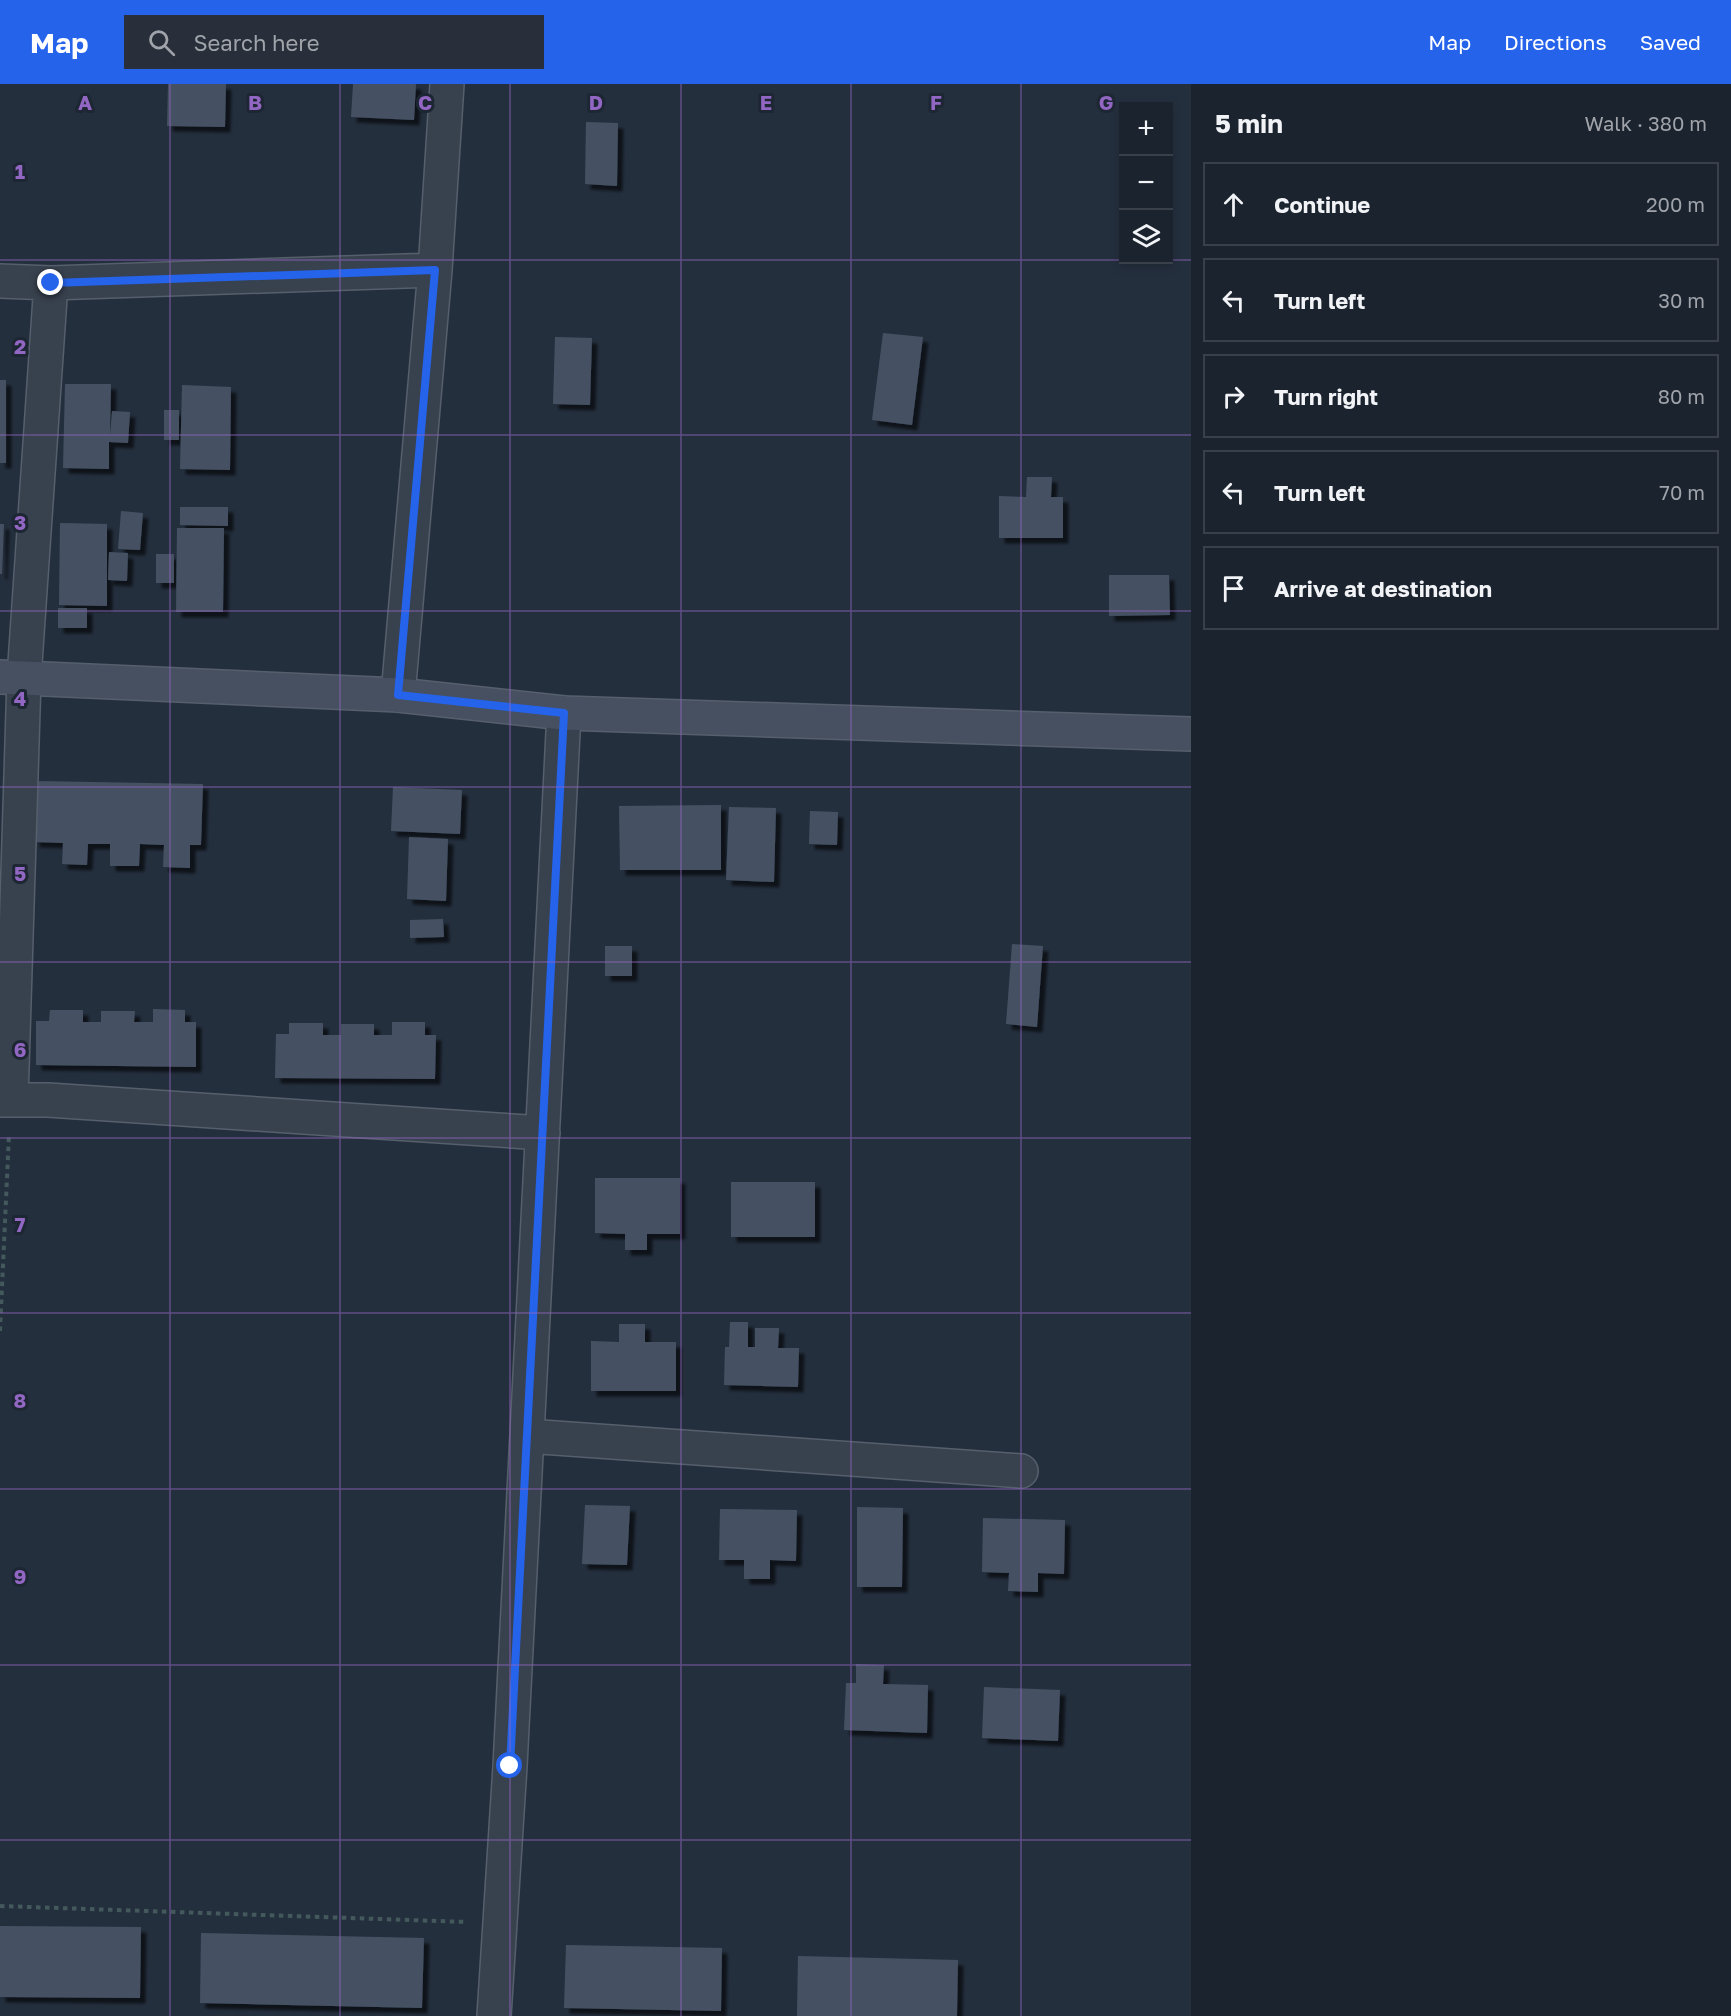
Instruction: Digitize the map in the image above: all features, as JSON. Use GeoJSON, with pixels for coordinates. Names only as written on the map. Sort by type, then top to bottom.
{"type":"FeatureCollection","features":[{"type":"Feature","properties":{"kind":"street"},"geometry":{"type":"LineString","coordinates":[[398,695],[435,270],[447,84]]}},
{"type":"Feature","properties":{"kind":"street"},"geometry":{"type":"LineString","coordinates":[[0,280],[51,283],[435,270]]}},
{"type":"Feature","properties":{"kind":"street"},"geometry":{"type":"LineString","coordinates":[[51,283],[12,678],[5,1100],[48,1100],[543,1133]]}},
{"type":"Feature","properties":{"kind":"street"},"geometry":{"type":"LineString","coordinates":[[12,678],[398,695],[564,713],[1191,734]]}},
{"type":"Feature","properties":{"kind":"street"},"geometry":{"type":"LineString","coordinates":[[494,2016],[527,1436],[564,713]]}},
{"type":"Feature","properties":{"kind":"street"},"geometry":{"type":"LineString","coordinates":[[527,1436],[1021,1471]]}},
{"type":"Feature","properties":{"kind":"path"},"geometry":{"type":"LineString","coordinates":[[0,1331],[5,1100]]}},
{"type":"Feature","properties":{"kind":"path"},"geometry":{"type":"LineString","coordinates":[[0,1906],[500,1923]]}},
{"type":"Feature","properties":{"kind":"building"},"geometry":{"type":"Polygon","coordinates":[[[168,84],[226,84],[225,127],[167,126],[168,84]]]}},
{"type":"Feature","properties":{"kind":"building"},"geometry":{"type":"Polygon","coordinates":[[[353,84],[416,84],[414,120],[351,117],[353,84]]]}},
{"type":"Feature","properties":{"kind":"building"},"geometry":{"type":"Polygon","coordinates":[[[586,122],[618,123],[617,186],[585,184],[586,122]]]}},
{"type":"Feature","properties":{"kind":"building"},"geometry":{"type":"Polygon","coordinates":[[[883,333],[923,337],[912,425],[872,420],[883,333]]]}},
{"type":"Feature","properties":{"kind":"building"},"geometry":{"type":"Polygon","coordinates":[[[555,337],[592,338],[590,405],[553,404],[555,337]]]}},
{"type":"Feature","properties":{"kind":"building"},"geometry":{"type":"Polygon","coordinates":[[[0,380],[6,380],[6,463],[0,463],[0,380]]]}},
{"type":"Feature","properties":{"kind":"building"},"geometry":{"type":"Polygon","coordinates":[[[65,384],[111,384],[110,436],[112,411],[130,412],[128,443],[109,442],[109,469],[63,468],[65,384]]]}},
{"type":"Feature","properties":{"kind":"building"},"geometry":{"type":"Polygon","coordinates":[[[182,385],[231,387],[230,470],[180,469],[182,385]]]}},
{"type":"Feature","properties":{"kind":"building"},"geometry":{"type":"Polygon","coordinates":[[[164,410],[179,410],[179,440],[164,440],[164,410]]]}},
{"type":"Feature","properties":{"kind":"building"},"geometry":{"type":"Polygon","coordinates":[[[1027,477],[1052,477],[1051,497],[1063,497],[1063,538],[999,538],[999,496],[1026,497],[1027,477]]]}},
{"type":"Feature","properties":{"kind":"building"},"geometry":{"type":"Polygon","coordinates":[[[180,507],[228,507],[228,526],[180,525],[180,507]]]}},
{"type":"Feature","properties":{"kind":"building"},"geometry":{"type":"Polygon","coordinates":[[[121,511],[143,513],[140,550],[118,549],[121,511]]]}},
{"type":"Feature","properties":{"kind":"building"},"geometry":{"type":"Polygon","coordinates":[[[60,523],[107,524],[107,606],[59,605],[60,523]]]}},
{"type":"Feature","properties":{"kind":"building"},"geometry":{"type":"Polygon","coordinates":[[[0,524],[4,524],[2,574],[0,574],[0,524]]]}},
{"type":"Feature","properties":{"kind":"building"},"geometry":{"type":"Polygon","coordinates":[[[177,528],[224,528],[223,612],[176,612],[177,528]]]}},
{"type":"Feature","properties":{"kind":"building"},"geometry":{"type":"Polygon","coordinates":[[[109,552],[128,553],[127,581],[108,580],[109,552]]]}},
{"type":"Feature","properties":{"kind":"building"},"geometry":{"type":"Polygon","coordinates":[[[156,554],[174,554],[174,583],[156,583],[156,554]]]}},
{"type":"Feature","properties":{"kind":"building"},"geometry":{"type":"Polygon","coordinates":[[[1109,575],[1169,575],[1170,615],[1109,616],[1109,575]]]}},
{"type":"Feature","properties":{"kind":"building"},"geometry":{"type":"Polygon","coordinates":[[[58,608],[87,608],[87,628],[58,628],[58,608]]]}},
{"type":"Feature","properties":{"kind":"building"},"geometry":{"type":"Polygon","coordinates":[[[35,781],[203,784],[201,845],[190,845],[190,868],[163,867],[164,845],[140,844],[139,866],[110,866],[110,844],[88,844],[87,865],[62,864],[63,843],[34,842],[35,781]]]}},
{"type":"Feature","properties":{"kind":"building"},"geometry":{"type":"Polygon","coordinates":[[[393,787],[462,790],[460,834],[391,831],[393,787]]]}},
{"type":"Feature","properties":{"kind":"building"},"geometry":{"type":"Polygon","coordinates":[[[721,805],[721,870],[620,870],[619,806],[721,805]]]}},
{"type":"Feature","properties":{"kind":"building"},"geometry":{"type":"Polygon","coordinates":[[[729,807],[776,808],[774,882],[726,880],[729,807]]]}},
{"type":"Feature","properties":{"kind":"building"},"geometry":{"type":"Polygon","coordinates":[[[810,811],[838,812],[837,845],[809,844],[810,811]]]}},
{"type":"Feature","properties":{"kind":"building"},"geometry":{"type":"Polygon","coordinates":[[[409,837],[448,839],[446,901],[407,899],[409,837]]]}},
{"type":"Feature","properties":{"kind":"building"},"geometry":{"type":"Polygon","coordinates":[[[443,919],[444,937],[410,938],[410,920],[443,919]]]}},
{"type":"Feature","properties":{"kind":"building"},"geometry":{"type":"Polygon","coordinates":[[[1012,944],[1043,946],[1037,1027],[1006,1024],[1012,944]]]}},
{"type":"Feature","properties":{"kind":"building"},"geometry":{"type":"Polygon","coordinates":[[[605,946],[632,946],[632,976],[605,976],[605,946]]]}},
{"type":"Feature","properties":{"kind":"building"},"geometry":{"type":"Polygon","coordinates":[[[153,1009],[185,1010],[185,1022],[196,1022],[196,1067],[36,1065],[36,1021],[49,1021],[50,1010],[83,1010],[83,1022],[101,1022],[101,1011],[135,1011],[134,1022],[153,1022],[153,1009]]]}},
{"type":"Feature","properties":{"kind":"building"},"geometry":{"type":"Polygon","coordinates":[[[392,1022],[425,1022],[425,1035],[436,1035],[435,1079],[275,1078],[276,1034],[289,1034],[289,1023],[323,1023],[323,1035],[341,1035],[341,1024],[374,1024],[374,1035],[392,1035],[392,1022]]]}},
{"type":"Feature","properties":{"kind":"building"},"geometry":{"type":"Polygon","coordinates":[[[595,1178],[680,1178],[680,1234],[647,1234],[647,1250],[625,1250],[625,1234],[595,1233],[595,1178]]]}},
{"type":"Feature","properties":{"kind":"building"},"geometry":{"type":"Polygon","coordinates":[[[731,1182],[815,1182],[815,1237],[731,1237],[731,1182]]]}},
{"type":"Feature","properties":{"kind":"building"},"geometry":{"type":"Polygon","coordinates":[[[730,1322],[748,1322],[748,1347],[755,1347],[755,1328],[779,1328],[778,1348],[799,1348],[798,1387],[724,1385],[725,1347],[729,1347],[730,1322]]]}},
{"type":"Feature","properties":{"kind":"building"},"geometry":{"type":"Polygon","coordinates":[[[619,1324],[645,1324],[645,1342],[676,1342],[676,1391],[591,1391],[591,1341],[619,1342],[619,1324]]]}},
{"type":"Feature","properties":{"kind":"building"},"geometry":{"type":"Polygon","coordinates":[[[585,1505],[630,1506],[627,1565],[582,1564],[585,1505]]]}},
{"type":"Feature","properties":{"kind":"building"},"geometry":{"type":"Polygon","coordinates":[[[857,1507],[903,1508],[902,1587],[857,1587],[857,1507]]]}},
{"type":"Feature","properties":{"kind":"building"},"geometry":{"type":"Polygon","coordinates":[[[720,1509],[797,1510],[796,1561],[770,1560],[770,1579],[744,1579],[744,1560],[719,1560],[720,1509]]]}},
{"type":"Feature","properties":{"kind":"building"},"geometry":{"type":"Polygon","coordinates":[[[983,1518],[1065,1520],[1064,1574],[1038,1573],[1038,1592],[1008,1591],[1009,1573],[982,1572],[983,1518]]]}},
{"type":"Feature","properties":{"kind":"building"},"geometry":{"type":"Polygon","coordinates":[[[856,1664],[884,1665],[883,1684],[928,1685],[927,1733],[844,1730],[846,1683],[856,1683],[856,1664]]]}},
{"type":"Feature","properties":{"kind":"building"},"geometry":{"type":"Polygon","coordinates":[[[984,1687],[1060,1690],[1058,1741],[982,1738],[984,1687]]]}},
{"type":"Feature","properties":{"kind":"building"},"geometry":{"type":"Polygon","coordinates":[[[0,1926],[141,1927],[140,1998],[0,1997],[0,1926]]]}},
{"type":"Feature","properties":{"kind":"building"},"geometry":{"type":"Polygon","coordinates":[[[201,1933],[424,1938],[422,2008],[200,2003],[201,1933]]]}},
{"type":"Feature","properties":{"kind":"building"},"geometry":{"type":"Polygon","coordinates":[[[566,1945],[722,1948],[721,2011],[564,2008],[566,1945]]]}},
{"type":"Feature","properties":{"kind":"building"},"geometry":{"type":"Polygon","coordinates":[[[798,1956],[958,1960],[957,2016],[797,2016],[798,1956]]]}},
{"type":"Feature","properties":{"kind":"route"},"geometry":{"type":"LineString","coordinates":[[51,283],[435,270],[398,695],[564,713],[510,1766]]}}]}
